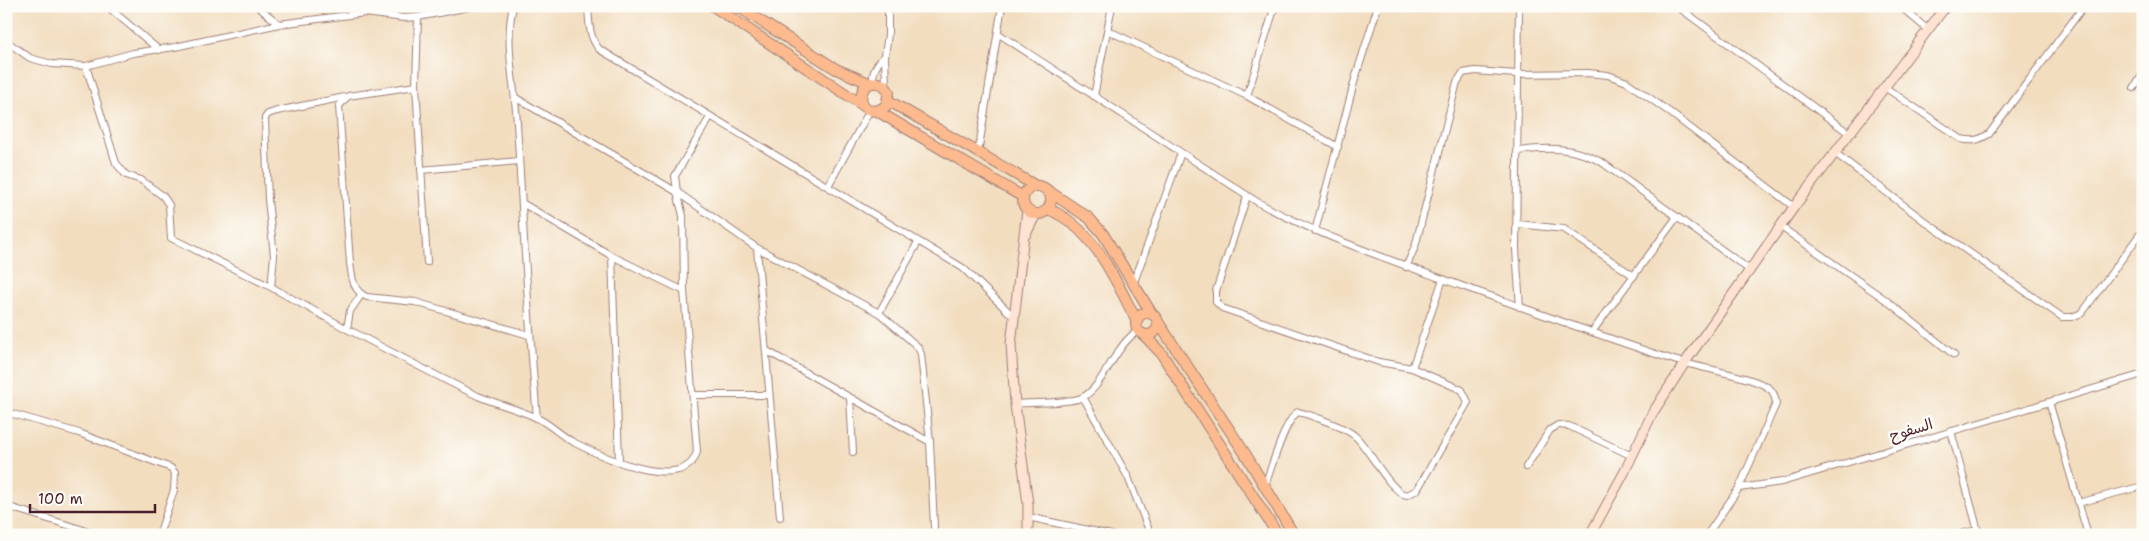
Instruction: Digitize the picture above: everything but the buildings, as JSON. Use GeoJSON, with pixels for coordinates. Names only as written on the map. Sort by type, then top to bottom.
{"type":"FeatureCollection","features":[{"type":"Feature","properties":{"kind":"main road"},"geometry":{"type":"LineString","coordinates":[[713,6],[870,109],[1023,197],[1032,212],[1048,209],[1060,214],[1082,231],[1104,262],[1139,329],[1160,353],[1278,535]]}},
{"type":"Feature","properties":{"kind":"main road"},"geometry":{"type":"LineString","coordinates":[[737,6],[836,69],[886,86],[889,92],[888,102]]}},
{"type":"Feature","properties":{"kind":"main road"},"geometry":{"type":"LineString","coordinates":[[870,109],[861,93],[871,82]]}},
{"type":"Feature","properties":{"kind":"main road"},"geometry":{"type":"LineString","coordinates":[[870,109],[888,102]]}},
{"type":"Feature","properties":{"kind":"main road"},"geometry":{"type":"LineString","coordinates":[[888,102],[1040,187],[1089,218],[1103,234],[1155,318],[1265,485],[1294,535]]}},
{"type":"Feature","properties":{"kind":"main road"},"geometry":{"type":"LineString","coordinates":[[1023,197],[1028,190],[1040,187]]}},
{"type":"Feature","properties":{"kind":"main road"},"geometry":{"type":"LineString","coordinates":[[1040,187],[1050,195],[1048,209]]}},
{"type":"Feature","properties":{"kind":"main road"},"geometry":{"type":"LineString","coordinates":[[1139,329],[1143,314],[1155,318]]}},
{"type":"Feature","properties":{"kind":"main road"},"geometry":{"type":"LineString","coordinates":[[1139,329],[1153,334],[1157,329],[1155,318]]}},
{"type":"Feature","properties":{"kind":"street"},"geometry":{"type":"LineString","coordinates":[[107,6],[159,50]]}},
{"type":"Feature","properties":{"kind":"street"},"geometry":{"type":"LineString","coordinates":[[257,6],[279,24]]}},
{"type":"Feature","properties":{"kind":"street"},"geometry":{"type":"LineString","coordinates":[[6,41],[30,58],[52,64],[86,66],[133,53],[159,50],[279,24],[365,13],[404,18],[418,17],[474,6]]}},
{"type":"Feature","properties":{"kind":"street"},"geometry":{"type":"LineString","coordinates":[[513,6],[510,20],[510,45],[516,98],[530,335],[537,418]]}},
{"type":"Feature","properties":{"kind":"street"},"geometry":{"type":"LineString","coordinates":[[588,6],[590,31],[593,42],[599,49],[963,268],[1014,317]]}},
{"type":"Feature","properties":{"kind":"street"},"geometry":{"type":"LineString","coordinates":[[886,86],[885,56],[888,34],[888,6]]}},
{"type":"Feature","properties":{"kind":"street"},"geometry":{"type":"LineString","coordinates":[[978,153],[1002,7],[991,6]]}},
{"type":"Feature","properties":{"kind":"street"},"geometry":{"type":"LineString","coordinates":[[1094,96],[1112,6]]}},
{"type":"Feature","properties":{"kind":"street"},"geometry":{"type":"LineString","coordinates":[[1247,96],[1275,6]]}},
{"type":"Feature","properties":{"kind":"street"},"geometry":{"type":"LineString","coordinates":[[1315,231],[1355,79],[1378,6]]}},
{"type":"Feature","properties":{"kind":"street"},"geometry":{"type":"LineString","coordinates":[[1519,6],[1517,74],[1519,151],[1516,249],[1520,307]]}},
{"type":"Feature","properties":{"kind":"street"},"geometry":{"type":"LineString","coordinates":[[1677,6],[1850,134]]}},
{"type":"Feature","properties":{"kind":"street"},"geometry":{"type":"LineString","coordinates":[[1900,6],[1928,30]]}},
{"type":"Feature","properties":{"kind":"street"},"geometry":{"type":"LineString","coordinates":[[1590,535],[1652,414],[1684,364],[1751,271],[1794,207],[1886,88],[1946,6]]}},
{"type":"Feature","properties":{"kind":"street"},"geometry":{"type":"LineString","coordinates":[[1886,88],[1961,139],[1972,142],[1982,138],[1989,134],[2084,6]]}},
{"type":"Feature","properties":{"kind":"street"},"geometry":{"type":"LineString","coordinates":[[418,17],[416,86],[427,262]]}},
{"type":"Feature","properties":{"kind":"street"},"geometry":{"type":"LineString","coordinates":[[1108,31],[1247,96],[1338,147]]}},
{"type":"Feature","properties":{"kind":"street"},"geometry":{"type":"LineString","coordinates":[[999,34],[1247,196],[1315,231],[1406,267],[1684,364],[1756,382],[1771,389],[1775,395],[1776,404],[1739,488],[1707,535]]}},
{"type":"Feature","properties":{"kind":"street"},"geometry":{"type":"LineString","coordinates":[[871,82],[872,74],[878,62],[885,56]]}},
{"type":"Feature","properties":{"kind":"street"},"geometry":{"type":"LineString","coordinates":[[86,66],[116,163],[126,175],[141,180],[163,196],[169,205],[171,238],[271,287],[479,396],[537,418],[573,442],[637,469],[661,472],[689,466],[695,459],[697,451],[694,395],[684,291],[684,216],[676,192],[676,176],[710,117]]}},
{"type":"Feature","properties":{"kind":"street"},"geometry":{"type":"LineString","coordinates":[[1406,267],[1415,247],[1456,82],[1463,73],[1475,71],[1517,74],[1598,74],[1627,82],[1794,207]]}},
{"type":"Feature","properties":{"kind":"street"},"geometry":{"type":"LineString","coordinates":[[2134,88],[2143,74]]}},
{"type":"Feature","properties":{"kind":"street"},"geometry":{"type":"LineString","coordinates":[[271,287],[274,256],[268,200],[265,118],[268,114],[277,111],[348,96],[416,86]]}},
{"type":"Feature","properties":{"kind":"street"},"geometry":{"type":"LineString","coordinates":[[348,96],[339,106],[344,188],[350,263],[354,284],[361,294],[415,302],[530,335]]}},
{"type":"Feature","properties":{"kind":"street"},"geometry":{"type":"LineString","coordinates":[[516,98],[676,192],[757,248],[879,313],[918,346],[921,354],[930,442],[934,527]]}},
{"type":"Feature","properties":{"kind":"street"},"geometry":{"type":"LineString","coordinates":[[828,186],[870,109]]}},
{"type":"Feature","properties":{"kind":"street"},"geometry":{"type":"LineString","coordinates":[[1519,151],[1563,148],[1589,155],[1751,271]]}},
{"type":"Feature","properties":{"kind":"street"},"geometry":{"type":"LineString","coordinates":[[1134,282],[1182,153]]}},
{"type":"Feature","properties":{"kind":"street"},"geometry":{"type":"LineString","coordinates":[[1836,154],[1927,223],[2062,317],[2072,318],[2082,313],[2143,230]]}},
{"type":"Feature","properties":{"kind":"street"},"geometry":{"type":"LineString","coordinates":[[421,170],[519,161]]}},
{"type":"Feature","properties":{"kind":"street"},"geometry":{"type":"LineString","coordinates":[[1247,196],[1216,292],[1216,302],[1222,308],[1380,362],[1412,368],[1462,390],[1468,402],[1417,490],[1407,496],[1398,492],[1364,445],[1348,431],[1298,412],[1290,420],[1265,485]]}},
{"type":"Feature","properties":{"kind":"street"},"geometry":{"type":"LineString","coordinates":[[522,202],[612,256],[684,291]]}},
{"type":"Feature","properties":{"kind":"street"},"geometry":{"type":"LineString","coordinates":[[1028,535],[1028,517],[1010,344],[1024,237],[1032,212]]}},
{"type":"Feature","properties":{"kind":"street"},"geometry":{"type":"LineString","coordinates":[[1592,332],[1677,217]]}},
{"type":"Feature","properties":{"kind":"street"},"geometry":{"type":"LineString","coordinates":[[1518,224],[1564,229],[1634,276]]}},
{"type":"Feature","properties":{"kind":"street"},"geometry":{"type":"LineString","coordinates":[[1781,227],[1886,300],[1954,355]]}},
{"type":"Feature","properties":{"kind":"street"},"geometry":{"type":"LineString","coordinates":[[879,313],[918,242]]}},
{"type":"Feature","properties":{"kind":"street"},"geometry":{"type":"LineString","coordinates":[[757,248],[780,517]]}},
{"type":"Feature","properties":{"kind":"street"},"geometry":{"type":"LineString","coordinates":[[612,256],[619,461]]}},
{"type":"Feature","properties":{"kind":"street"},"geometry":{"type":"LineString","coordinates":[[1412,368],[1443,279]]}},
{"type":"Feature","properties":{"kind":"street"},"geometry":{"type":"LineString","coordinates":[[347,328],[350,311],[361,294]]}},
{"type":"Feature","properties":{"kind":"street"},"geometry":{"type":"LineString","coordinates":[[1015,404],[1083,397],[1094,387],[1127,337],[1139,329]]}},
{"type":"Feature","properties":{"kind":"street"},"geometry":{"type":"LineString","coordinates":[[767,351],[828,383],[850,398],[930,442]]}},
{"type":"Feature","properties":{"kind":"street","name":"السفوح"},"geometry":{"type":"LineString","coordinates":[[1739,488],[1782,482],[2143,374]]}},
{"type":"Feature","properties":{"kind":"street"},"geometry":{"type":"LineString","coordinates":[[694,395],[769,395]]}},
{"type":"Feature","properties":{"kind":"street"},"geometry":{"type":"LineString","coordinates":[[1083,397],[1128,478],[1148,528],[1148,535]]}},
{"type":"Feature","properties":{"kind":"street"},"geometry":{"type":"LineString","coordinates":[[850,398],[853,452]]}},
{"type":"Feature","properties":{"kind":"street"},"geometry":{"type":"LineString","coordinates":[[2049,402],[2088,535]]}},
{"type":"Feature","properties":{"kind":"street"},"geometry":{"type":"LineString","coordinates":[[6,412],[79,434],[171,468],[175,473],[174,484],[159,535]]}},
{"type":"Feature","properties":{"kind":"street"},"geometry":{"type":"LineString","coordinates":[[1526,467],[1550,430],[1558,425],[1569,426],[1632,456]]}},
{"type":"Feature","properties":{"kind":"street"},"geometry":{"type":"LineString","coordinates":[[1951,431],[1978,532],[1957,535]]}},
{"type":"Feature","properties":{"kind":"street"},"geometry":{"type":"LineString","coordinates":[[2078,503],[2143,486]]}},
{"type":"Feature","properties":{"kind":"street"},"geometry":{"type":"LineString","coordinates":[[6,506],[100,535]]}},
{"type":"Feature","properties":{"kind":"street"},"geometry":{"type":"LineString","coordinates":[[1028,517],[1111,535]]}}]}
